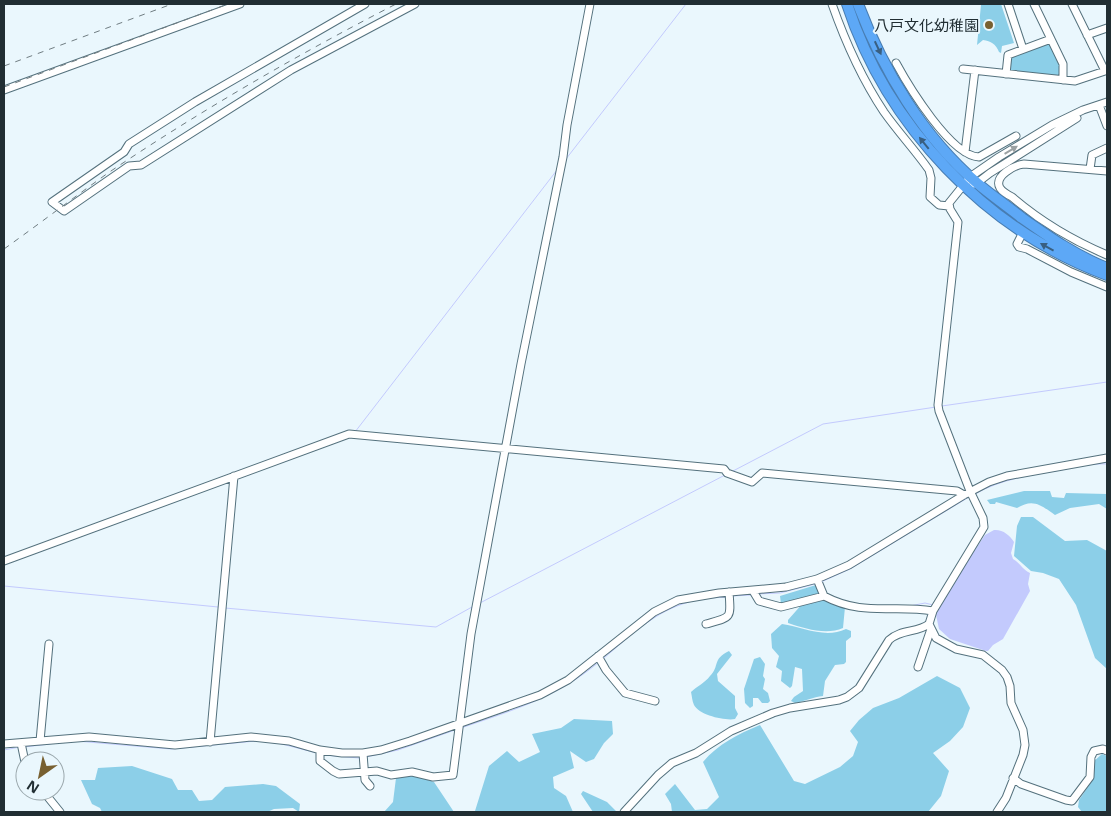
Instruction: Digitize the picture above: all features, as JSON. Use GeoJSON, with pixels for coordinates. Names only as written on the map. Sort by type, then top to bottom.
{"type":"FeatureCollection","features":[{"type":"Feature","properties":{"kind":"highway"},"geometry":{"type":"LineString","coordinates":[[847,4],[854,26],[870,62],[912,127],[942,164],[964,186],[1000,216],[1023,232],[1072,260],[1107,275]]}},
{"type":"Feature","properties":{"kind":"highway"},"geometry":{"type":"LineString","coordinates":[[858,4],[880,53],[912,109],[944,148],[974,180],[1049,237],[1073,252],[1107,268]]}},
{"type":"Feature","properties":{"kind":"street"},"geometry":{"type":"LineString","coordinates":[[4,90],[240,4]]}},
{"type":"Feature","properties":{"kind":"street"},"geometry":{"type":"LineString","coordinates":[[365,4],[195,102],[129,144],[124,152],[52,202],[64,211],[130,166],[141,165],[291,70],[415,4]]}},
{"type":"Feature","properties":{"kind":"street"},"geometry":{"type":"LineString","coordinates":[[320,750],[320,760],[339,774],[380,771],[391,775],[412,772],[433,778],[453,775],[458,724],[472,634],[536,282],[563,158],[567,124],[590,4]]}},
{"type":"Feature","properties":{"kind":"street"},"geometry":{"type":"LineString","coordinates":[[832,4],[871,90],[892,123],[929,170],[931,178],[930,197],[939,205],[949,206]]}},
{"type":"Feature","properties":{"kind":"street"},"geometry":{"type":"LineString","coordinates":[[1008,4],[1023,49]]}},
{"type":"Feature","properties":{"kind":"street"},"geometry":{"type":"LineString","coordinates":[[1034,4],[1063,64],[1063,80]]}},
{"type":"Feature","properties":{"kind":"street"},"geometry":{"type":"LineString","coordinates":[[963,69],[1076,81],[1105,71],[1072,4]]}},
{"type":"Feature","properties":{"kind":"street"},"geometry":{"type":"LineString","coordinates":[[1087,35],[1107,28]]}},
{"type":"Feature","properties":{"kind":"street"},"geometry":{"type":"LineString","coordinates":[[1006,74],[1008,55],[1051,38]]}},
{"type":"Feature","properties":{"kind":"street"},"geometry":{"type":"LineString","coordinates":[[896,63],[928,113],[948,138],[972,157],[978,157],[1016,136]]}},
{"type":"Feature","properties":{"kind":"street"},"geometry":{"type":"LineString","coordinates":[[964,152],[974,70]]}},
{"type":"Feature","properties":{"kind":"street"},"geometry":{"type":"LineString","coordinates":[[918,667],[933,611],[984,527],[983,518],[967,493],[938,405],[958,222],[949,206],[951,199],[999,157],[1052,125],[1083,110],[1107,102]]}},
{"type":"Feature","properties":{"kind":"street"},"geometry":{"type":"LineString","coordinates":[[1099,105],[1107,126]]}},
{"type":"Feature","properties":{"kind":"street"},"geometry":{"type":"LineString","coordinates":[[1090,169],[1092,155],[1107,148]]}},
{"type":"Feature","properties":{"kind":"street"},"geometry":{"type":"LineString","coordinates":[[124,152],[134,165]]}},
{"type":"Feature","properties":{"kind":"street"},"geometry":{"type":"LineString","coordinates":[[1107,171],[1024,164],[1014,167],[1000,177],[998,181],[1000,188],[1018,202],[1090,248],[1107,255]]}},
{"type":"Feature","properties":{"kind":"street"},"geometry":{"type":"LineString","coordinates":[[1023,232],[1017,244],[1019,247],[1107,287]]}},
{"type":"Feature","properties":{"kind":"street"},"geometry":{"type":"LineString","coordinates":[[4,561],[350,433],[724,469],[727,473],[752,482],[762,473],[967,493]]}},
{"type":"Feature","properties":{"kind":"street"},"geometry":{"type":"LineString","coordinates":[[4,744],[89,737],[175,745],[267,737],[289,740],[320,750],[342,754],[363,753],[395,746],[540,695],[568,680],[654,612],[665,606],[692,597],[786,587],[817,579],[849,564],[967,493],[989,482],[1008,476],[1106,458]]}},
{"type":"Feature","properties":{"kind":"street"},"geometry":{"type":"LineString","coordinates":[[210,742],[234,476]]}},
{"type":"Feature","properties":{"kind":"street"},"geometry":{"type":"LineString","coordinates":[[817,579],[824,596]]}},
{"type":"Feature","properties":{"kind":"street"},"geometry":{"type":"LineString","coordinates":[[753,591],[759,600],[780,606],[824,596],[844,605],[861,609],[933,611]]}},
{"type":"Feature","properties":{"kind":"street"},"geometry":{"type":"LineString","coordinates":[[706,624],[726,618],[729,615],[729,592]]}},
{"type":"Feature","properties":{"kind":"street"},"geometry":{"type":"LineString","coordinates":[[930,626],[936,638],[945,644],[956,649],[978,652],[983,655],[1002,670],[1010,686],[1011,703],[1024,730],[1023,755],[1006,798],[997,812]]}},
{"type":"Feature","properties":{"kind":"street"},"geometry":{"type":"LineString","coordinates":[[624,812],[658,775],[672,764],[696,754],[731,731],[781,710],[847,697],[859,688],[894,635],[930,626]]}},
{"type":"Feature","properties":{"kind":"street"},"geometry":{"type":"LineString","coordinates":[[40,741],[49,644]]}},
{"type":"Feature","properties":{"kind":"street"},"geometry":{"type":"LineString","coordinates":[[598,656],[606,670],[625,693],[655,701]]}},
{"type":"Feature","properties":{"kind":"street"},"geometry":{"type":"LineString","coordinates":[[21,742],[23,751]]}},
{"type":"Feature","properties":{"kind":"street"},"geometry":{"type":"LineString","coordinates":[[1013,778],[1021,784],[1072,801],[1090,776],[1091,757],[1094,751],[1103,749],[1107,751]]}},
{"type":"Feature","properties":{"kind":"street"},"geometry":{"type":"LineString","coordinates":[[363,753],[366,782],[370,786]]}},
{"type":"Feature","properties":{"kind":"street"},"geometry":{"type":"LineString","coordinates":[[51,801],[60,812]]}},
{"type":"Feature","properties":{"kind":"shaded area"},"geometry":{"type":"Polygon","coordinates":[[[970,4],[1001,4],[1014,43],[1002,46],[1001,53],[993,43],[988,41],[983,40],[977,45],[981,5],[970,4]]]}},
{"type":"Feature","properties":{"kind":"shaded area"},"geometry":{"type":"Polygon","coordinates":[[[1048,42],[1051,43],[1059,60],[1061,68],[1059,77],[1009,72],[1011,57],[1048,42]]]}},
{"type":"Feature","properties":{"kind":"shaded area"},"geometry":{"type":"Polygon","coordinates":[[[1024,491],[1050,491],[1052,497],[1064,498],[1066,493],[1107,494],[1107,509],[1099,504],[1070,508],[1055,515],[1037,504],[1028,503],[1017,508],[996,502],[995,504],[990,504],[987,500],[1024,491]]]}},
{"type":"Feature","properties":{"kind":"shaded area"},"geometry":{"type":"Polygon","coordinates":[[[1021,517],[1033,517],[1065,541],[1087,540],[1107,551],[1107,669],[1095,658],[1076,605],[1059,579],[1031,571],[1014,556],[1017,526],[1021,517]]]}},
{"type":"Feature","properties":{"kind":"shaded area"},"geometry":{"type":"Polygon","coordinates":[[[994,530],[1006,533],[1014,542],[1011,553],[1013,559],[1030,573],[1028,584],[1030,591],[1003,639],[986,651],[950,639],[939,629],[936,615],[938,608],[960,572],[985,535],[994,530]]]}},
{"type":"Feature","properties":{"kind":"shaded area"},"geometry":{"type":"Polygon","coordinates":[[[816,585],[819,594],[781,604],[780,596],[816,585]]]}},
{"type":"Feature","properties":{"kind":"shaded area"},"geometry":{"type":"Polygon","coordinates":[[[823,598],[845,607],[843,628],[823,631],[788,623],[788,620],[803,603],[823,598]]]}},
{"type":"Feature","properties":{"kind":"shaded area"},"geometry":{"type":"Polygon","coordinates":[[[782,624],[822,633],[838,632],[846,629],[851,631],[851,637],[846,641],[846,662],[835,665],[825,681],[823,696],[795,703],[791,701],[803,691],[802,669],[795,667],[790,688],[781,681],[782,671],[776,667],[779,656],[772,648],[771,634],[782,624]]]}},
{"type":"Feature","properties":{"kind":"shaded area"},"geometry":{"type":"Polygon","coordinates":[[[729,651],[732,655],[717,674],[718,681],[735,696],[735,708],[738,714],[735,719],[719,718],[701,712],[694,705],[691,692],[708,678],[715,669],[720,657],[729,651]]]}},
{"type":"Feature","properties":{"kind":"shaded area"},"geometry":{"type":"Polygon","coordinates":[[[760,657],[765,664],[763,689],[768,693],[770,701],[762,703],[758,698],[753,698],[753,706],[750,708],[745,703],[744,689],[754,659],[760,657]]]}},
{"type":"Feature","properties":{"kind":"shaded area"},"geometry":{"type":"Polygon","coordinates":[[[937,676],[960,688],[970,708],[963,727],[950,741],[933,753],[949,771],[941,796],[928,812],[672,812],[671,804],[665,794],[675,784],[695,810],[707,809],[719,797],[703,762],[715,750],[736,736],[760,725],[794,781],[805,784],[840,767],[853,756],[858,742],[850,731],[873,708],[899,698],[937,676]]]}},
{"type":"Feature","properties":{"kind":"shaded area"},"geometry":{"type":"Polygon","coordinates":[[[574,719],[612,721],[613,734],[604,743],[594,759],[586,762],[570,751],[574,768],[553,777],[554,788],[566,796],[573,812],[470,812],[475,811],[489,766],[507,751],[519,762],[540,752],[532,734],[561,728],[574,719]]]}},
{"type":"Feature","properties":{"kind":"shaded area"},"geometry":{"type":"Polygon","coordinates":[[[1102,754],[1107,756],[1107,812],[1082,812],[1078,807],[1079,800],[1094,778],[1093,762],[1102,754]]]}},
{"type":"Feature","properties":{"kind":"shaded area"},"geometry":{"type":"Polygon","coordinates":[[[132,766],[172,779],[178,790],[192,790],[199,801],[212,800],[225,787],[263,784],[276,786],[300,804],[299,812],[293,808],[274,809],[267,812],[102,812],[100,808],[92,804],[81,780],[95,780],[98,768],[132,766]]]}},
{"type":"Feature","properties":{"kind":"shaded area"},"geometry":{"type":"Polygon","coordinates":[[[414,775],[434,782],[454,812],[384,812],[393,802],[396,778],[414,775]]]}},
{"type":"Feature","properties":{"kind":"shaded area"},"geometry":{"type":"Polygon","coordinates":[[[583,791],[607,802],[617,812],[593,812],[581,794],[583,791]]]}},
{"type":"Feature","properties":{"kind":"waterway"},"geometry":{"type":"LineString","coordinates":[[566,159],[686,4]]}},
{"type":"Feature","properties":{"kind":"waterway"},"geometry":{"type":"LineString","coordinates":[[355,432],[557,170]]}},
{"type":"Feature","properties":{"kind":"waterway"},"geometry":{"type":"LineString","coordinates":[[942,406],[1107,382]]}},
{"type":"Feature","properties":{"kind":"waterway"},"geometry":{"type":"LineString","coordinates":[[733,471],[823,424],[936,407]]}},
{"type":"Feature","properties":{"kind":"waterway"},"geometry":{"type":"LineString","coordinates":[[975,494],[1016,478],[1096,464],[1107,464]]}},
{"type":"Feature","properties":{"kind":"waterway"},"geometry":{"type":"LineString","coordinates":[[480,603],[725,475]]}},
{"type":"Feature","properties":{"kind":"waterway"},"geometry":{"type":"LineString","coordinates":[[821,582],[850,569],[969,497]]}},
{"type":"Feature","properties":{"kind":"waterway"},"geometry":{"type":"LineString","coordinates":[[757,594],[780,593],[815,584]]}},
{"type":"Feature","properties":{"kind":"waterway"},"geometry":{"type":"LineString","coordinates":[[4,586],[218,607]]}},
{"type":"Feature","properties":{"kind":"waterway"},"geometry":{"type":"LineString","coordinates":[[732,596],[751,595]]}},
{"type":"Feature","properties":{"kind":"waterway"},"geometry":{"type":"LineString","coordinates":[[710,598],[726,597]]}},
{"type":"Feature","properties":{"kind":"waterway"},"geometry":{"type":"LineString","coordinates":[[604,658],[654,618],[665,611],[689,602]]}},
{"type":"Feature","properties":{"kind":"waterway"},"geometry":{"type":"LineString","coordinates":[[910,606],[925,603],[933,605]]}},
{"type":"Feature","properties":{"kind":"waterway"},"geometry":{"type":"LineString","coordinates":[[225,608],[436,627],[472,607]]}},
{"type":"Feature","properties":{"kind":"waterway"},"geometry":{"type":"LineString","coordinates":[[461,728],[516,709],[550,694],[567,685],[599,662]]}},
{"type":"Feature","properties":{"kind":"waterway"},"geometry":{"type":"LineString","coordinates":[[366,757],[398,750],[455,730]]}},
{"type":"Feature","properties":{"kind":"waterway"},"geometry":{"type":"LineString","coordinates":[[76,741],[171,749],[256,741]]}},
{"type":"Feature","properties":{"kind":"waterway"},"geometry":{"type":"LineString","coordinates":[[278,743],[317,753]]}},
{"type":"Feature","properties":{"kind":"waterway"},"geometry":{"type":"LineString","coordinates":[[24,747],[50,744]]}},
{"type":"Feature","properties":{"kind":"waterway"},"geometry":{"type":"LineString","coordinates":[[4,750],[20,747]]}},
{"type":"Feature","properties":{"kind":"waterway"},"geometry":{"type":"LineString","coordinates":[[324,755],[359,758]]}},
{"type":"Feature","properties":{"kind":"railway"},"geometry":{"type":"LineString","coordinates":[[4,66],[172,4]]}},
{"type":"Feature","properties":{"kind":"railway"},"geometry":{"type":"LineString","coordinates":[[4,87],[228,4]]}},
{"type":"Feature","properties":{"kind":"railway"},"geometry":{"type":"LineString","coordinates":[[4,249],[108,173],[213,106],[322,43],[396,4]]}},
{"type":"Feature","properties":{"kind":"place","name":"八戸文化幼稚園"},"geometry":{"type":"Point","coordinates":[989,25]}}]}
